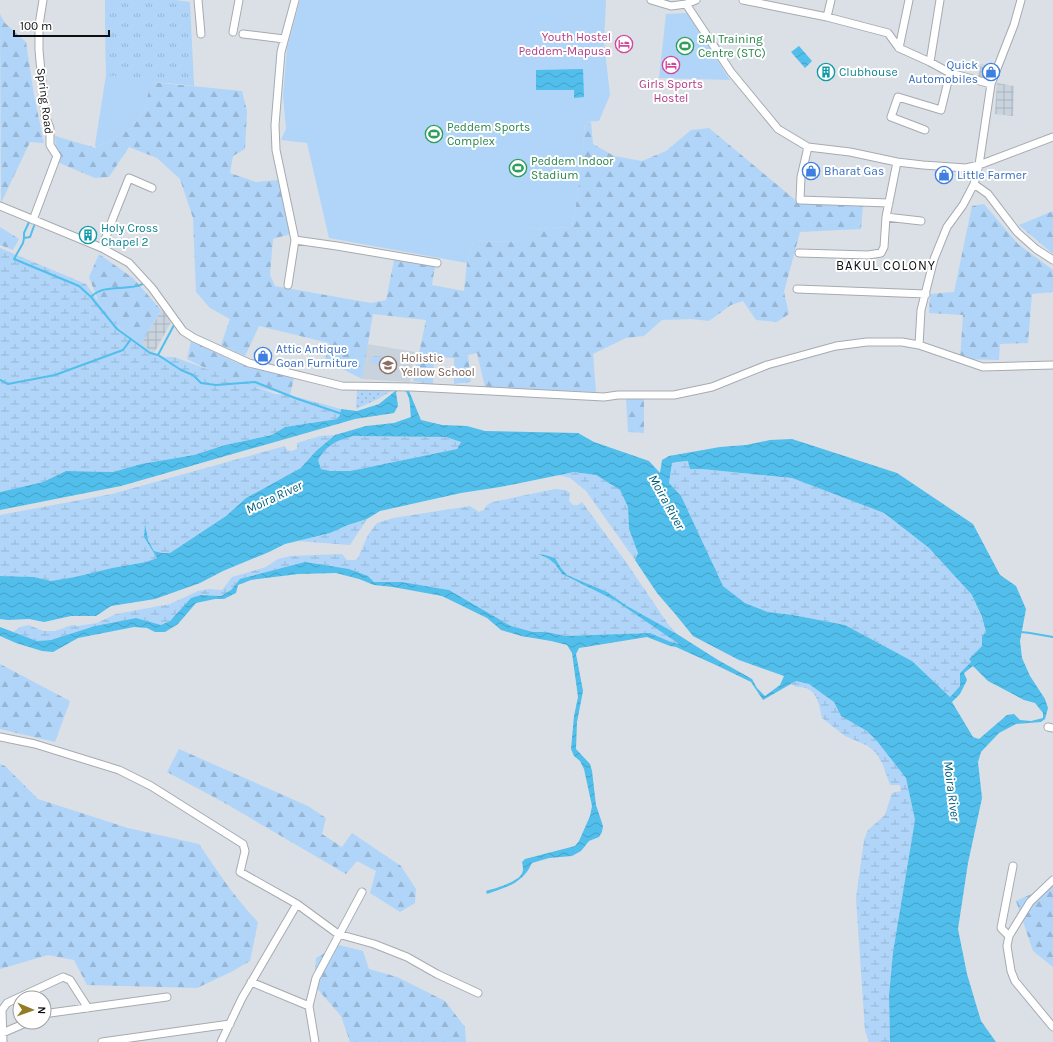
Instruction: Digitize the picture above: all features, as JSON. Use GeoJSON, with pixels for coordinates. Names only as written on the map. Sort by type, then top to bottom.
{"type":"FeatureCollection","features":[{"type":"Feature","properties":{"kind":"street","name":"Spring Road"},"geometry":{"type":"LineString","coordinates":[[34,220],[57,156],[50,145],[50,128],[45,114],[39,50],[39,25],[43,0]]}},
{"type":"Feature","properties":{"kind":"street"},"geometry":{"type":"LineString","coordinates":[[198,0],[201,34]]}},
{"type":"Feature","properties":{"kind":"street"},"geometry":{"type":"LineString","coordinates":[[233,32],[239,0]]}},
{"type":"Feature","properties":{"kind":"street"},"geometry":{"type":"LineString","coordinates":[[288,285],[295,240],[276,150],[275,125],[281,52],[295,0]]}},
{"type":"Feature","properties":{"kind":"street"},"geometry":{"type":"LineString","coordinates":[[651,0],[671,6],[686,4],[696,0]]}},
{"type":"Feature","properties":{"kind":"street"},"geometry":{"type":"LineString","coordinates":[[743,0],[827,17],[888,33],[899,48],[950,73],[991,84]]}},
{"type":"Feature","properties":{"kind":"street"},"geometry":{"type":"LineString","coordinates":[[827,17],[831,0]]}},
{"type":"Feature","properties":{"kind":"street"},"geometry":{"type":"LineString","coordinates":[[899,48],[909,0]]}},
{"type":"Feature","properties":{"kind":"street"},"geometry":{"type":"LineString","coordinates":[[930,62],[940,0]]}},
{"type":"Feature","properties":{"kind":"street"},"geometry":{"type":"LineString","coordinates":[[919,345],[921,310],[934,259],[947,227],[963,205],[974,184],[979,165],[991,84],[1014,25],[1021,0]]}},
{"type":"Feature","properties":{"kind":"street"},"geometry":{"type":"LineString","coordinates":[[686,4],[730,72],[778,129],[808,147],[850,152],[897,162],[966,168],[979,165],[1053,137]]}},
{"type":"Feature","properties":{"kind":"street"},"geometry":{"type":"LineString","coordinates":[[243,34],[284,39]]}},
{"type":"Feature","properties":{"kind":"street"},"geometry":{"type":"LineString","coordinates":[[925,130],[890,117],[898,97],[941,110],[950,73]]}},
{"type":"Feature","properties":{"kind":"street"},"geometry":{"type":"LineString","coordinates":[[808,147],[801,177],[800,200],[889,203]]}},
{"type":"Feature","properties":{"kind":"street"},"geometry":{"type":"LineString","coordinates":[[800,253],[868,255],[881,253],[884,247],[886,217],[897,162]]}},
{"type":"Feature","properties":{"kind":"street"},"geometry":{"type":"LineString","coordinates":[[102,248],[129,178],[152,188]]}},
{"type":"Feature","properties":{"kind":"street"},"geometry":{"type":"LineString","coordinates":[[974,184],[988,194],[1017,232],[1036,249],[1053,260]]}},
{"type":"Feature","properties":{"kind":"street"},"geometry":{"type":"LineString","coordinates":[[0,206],[102,248],[129,263],[152,288],[183,331],[194,338],[249,363],[342,386],[412,387],[604,397],[618,395],[674,395],[712,387],[767,365],[836,346],[867,342],[902,342],[919,345],[983,367],[1053,365]]}},
{"type":"Feature","properties":{"kind":"street"},"geometry":{"type":"LineString","coordinates":[[886,217],[921,221]]}},
{"type":"Feature","properties":{"kind":"street"},"geometry":{"type":"LineString","coordinates":[[295,240],[437,263]]}},
{"type":"Feature","properties":{"kind":"street"},"geometry":{"type":"LineString","coordinates":[[797,289],[926,294]]}},
{"type":"Feature","properties":{"kind":"street"},"geometry":{"type":"LineString","coordinates":[[0,737],[35,744],[119,770],[151,786],[243,844],[245,851],[240,872],[297,904],[338,934],[374,944],[407,957],[437,974],[478,993]]}},
{"type":"Feature","properties":{"kind":"street"},"geometry":{"type":"LineString","coordinates":[[1009,936],[1001,928],[1013,866]]}},
{"type":"Feature","properties":{"kind":"street"},"geometry":{"type":"LineString","coordinates":[[1053,880],[1030,902],[1015,923],[1009,936],[1007,946],[1011,971],[1015,981],[1053,1027]]}},
{"type":"Feature","properties":{"kind":"street"},"geometry":{"type":"LineString","coordinates":[[315,1042],[309,1006],[316,978],[338,934],[362,892]]}},
{"type":"Feature","properties":{"kind":"street"},"geometry":{"type":"LineString","coordinates":[[221,1042],[242,998],[297,904]]}},
{"type":"Feature","properties":{"kind":"street"},"geometry":{"type":"LineString","coordinates":[[4,1042],[1,1033],[2,1010],[7,1003],[63,977],[70,980],[88,1008]]}},
{"type":"Feature","properties":{"kind":"street"},"geometry":{"type":"LineString","coordinates":[[251,982],[309,1006]]}},
{"type":"Feature","properties":{"kind":"street"},"geometry":{"type":"LineString","coordinates":[[52,1013],[167,997]]}},
{"type":"Feature","properties":{"kind":"street"},"geometry":{"type":"LineString","coordinates":[[102,1042],[230,1024]]}},
{"type":"Feature","properties":{"kind":"street"},"geometry":{"type":"LineString","coordinates":[[1,1033],[12,1029]]}},
{"type":"Feature","properties":{"kind":"shaded area"},"geometry":{"type":"Polygon","coordinates":[[[981,64],[995,67],[990,80],[978,76],[981,64]]]}},
{"type":"Feature","properties":{"kind":"shaded area"},"geometry":{"type":"Polygon","coordinates":[[[997,83],[1014,86],[1013,116],[995,114],[997,83]]]}},
{"type":"Feature","properties":{"kind":"shaded area"},"geometry":{"type":"Polygon","coordinates":[[[162,309],[171,322],[154,353],[141,344],[162,309]]]}},
{"type":"Feature","properties":{"kind":"shaded area","name":"Holistic Yellow School"},"geometry":{"type":"Polygon","coordinates":[[[367,344],[415,352],[410,382],[362,379],[367,344]]]}},
{"type":"Feature","properties":{"kind":"green space"},"geometry":{"type":"Polygon","coordinates":[[[105,0],[175,0],[177,8],[183,84],[152,82],[145,107],[132,128],[96,148],[95,145],[106,75],[105,0]]]}},
{"type":"Feature","properties":{"kind":"green space"},"geometry":{"type":"Polygon","coordinates":[[[105,0],[175,0],[190,2],[194,86],[106,75],[105,0]]]}},
{"type":"Feature","properties":{"kind":"green space","name":"Peddem Sports Complex"},"geometry":{"type":"Polygon","coordinates":[[[300,0],[606,0],[604,42],[610,95],[599,121],[585,122],[578,193],[572,227],[528,229],[526,241],[473,242],[467,263],[329,238],[307,143],[281,140],[286,129],[283,96],[287,48],[300,0]]]}},
{"type":"Feature","properties":{"kind":"green space","name":"SAI Training Centre (STC)"},"geometry":{"type":"Polygon","coordinates":[[[687,13],[730,80],[659,78],[666,14],[687,13]]]}},
{"type":"Feature","properties":{"kind":"green space"},"geometry":{"type":"Polygon","coordinates":[[[0,14],[5,23],[26,42],[34,95],[44,143],[30,142],[1,203],[0,14]]]}},
{"type":"Feature","properties":{"kind":"green space"},"geometry":{"type":"Polygon","coordinates":[[[151,82],[242,91],[247,111],[245,149],[233,156],[230,173],[256,182],[278,180],[290,234],[273,239],[270,275],[275,286],[371,303],[386,300],[394,260],[435,266],[432,285],[464,291],[467,263],[473,242],[525,241],[528,229],[572,227],[578,193],[585,122],[591,122],[593,144],[614,156],[642,161],[666,151],[691,130],[709,128],[799,203],[863,205],[861,229],[800,232],[784,292],[789,314],[777,322],[756,320],[743,301],[731,305],[709,321],[691,319],[662,320],[644,336],[626,338],[593,354],[596,392],[485,387],[477,353],[468,355],[471,382],[454,384],[454,358],[434,357],[433,384],[413,381],[426,320],[373,314],[362,379],[325,360],[329,343],[259,326],[245,356],[221,345],[230,319],[210,308],[196,292],[193,218],[180,179],[157,158],[129,147],[109,177],[95,178],[57,162],[55,136],[96,148],[132,128],[145,107],[151,82]]]}},
{"type":"Feature","properties":{"kind":"green space"},"geometry":{"type":"Polygon","coordinates":[[[984,204],[1018,244],[1053,270],[1053,292],[1032,294],[1028,343],[1000,344],[999,360],[960,359],[963,315],[929,313],[930,294],[954,292],[972,206],[984,204]]]}},
{"type":"Feature","properties":{"kind":"green space"},"geometry":{"type":"Polygon","coordinates":[[[1053,211],[1053,254],[1019,225],[1053,211]]]}},
{"type":"Feature","properties":{"kind":"green space"},"geometry":{"type":"Polygon","coordinates":[[[0,227],[19,239],[13,250],[0,245],[0,227]]]}},
{"type":"Feature","properties":{"kind":"green space"},"geometry":{"type":"Polygon","coordinates":[[[0,248],[86,284],[112,321],[154,353],[165,357],[174,357],[275,394],[290,395],[341,409],[340,415],[337,419],[285,427],[272,435],[225,445],[194,455],[141,464],[113,472],[66,471],[43,482],[0,492],[0,248]]]}},
{"type":"Feature","properties":{"kind":"green space"},"geometry":{"type":"Polygon","coordinates":[[[99,254],[133,278],[161,310],[141,344],[112,321],[99,303],[89,277],[99,254]]]}},
{"type":"Feature","properties":{"kind":"green space"},"geometry":{"type":"Polygon","coordinates":[[[191,341],[237,363],[294,378],[290,395],[229,380],[187,359],[191,341]]]}},
{"type":"Feature","properties":{"kind":"green space"},"geometry":{"type":"Polygon","coordinates":[[[372,356],[389,357],[388,366],[371,363],[372,356]]]}},
{"type":"Feature","properties":{"kind":"green space"},"geometry":{"type":"Polygon","coordinates":[[[357,389],[391,391],[356,409],[357,389]]]}},
{"type":"Feature","properties":{"kind":"green space"},"geometry":{"type":"Polygon","coordinates":[[[626,399],[644,399],[644,433],[628,432],[626,399]]]}},
{"type":"Feature","properties":{"kind":"green space"},"geometry":{"type":"Polygon","coordinates":[[[335,435],[316,451],[302,468],[246,498],[226,516],[170,553],[154,551],[148,540],[145,528],[144,537],[157,558],[146,562],[51,581],[34,577],[0,576],[0,515],[112,494],[285,446],[287,450],[292,451],[297,449],[297,443],[320,436],[335,435]]]}},
{"type":"Feature","properties":{"kind":"green space"},"geometry":{"type":"Polygon","coordinates":[[[353,436],[446,437],[461,442],[457,449],[350,471],[331,471],[321,469],[318,460],[325,450],[337,442],[353,436]]]}},
{"type":"Feature","properties":{"kind":"green space"},"geometry":{"type":"Polygon","coordinates":[[[689,461],[691,469],[792,478],[884,513],[929,548],[972,595],[982,618],[986,632],[982,636],[982,646],[969,659],[971,662],[960,673],[960,686],[950,697],[912,661],[845,625],[793,615],[768,612],[745,603],[723,586],[669,483],[672,463],[689,461]]]}},
{"type":"Feature","properties":{"kind":"green space"},"geometry":{"type":"Polygon","coordinates":[[[574,472],[596,475],[620,490],[628,507],[629,529],[638,553],[635,560],[586,491],[570,478],[558,475],[574,472]]]}},
{"type":"Feature","properties":{"kind":"green space"},"geometry":{"type":"Polygon","coordinates":[[[555,489],[565,490],[570,493],[569,501],[573,505],[578,505],[582,502],[628,565],[668,624],[677,634],[627,606],[607,592],[567,575],[555,558],[539,555],[549,559],[555,564],[562,574],[616,601],[679,644],[650,633],[566,636],[546,632],[533,632],[511,626],[449,590],[402,582],[374,582],[368,576],[349,569],[259,574],[240,579],[231,590],[221,596],[201,595],[191,598],[170,621],[161,625],[136,618],[95,626],[51,640],[37,641],[13,632],[20,627],[29,625],[43,631],[55,631],[72,625],[78,626],[97,623],[116,614],[170,604],[198,591],[209,589],[222,590],[232,577],[266,567],[278,559],[290,556],[342,554],[347,560],[355,560],[358,558],[368,535],[377,523],[393,518],[470,506],[479,512],[484,510],[487,505],[493,502],[555,489]]]}},
{"type":"Feature","properties":{"kind":"green space"},"geometry":{"type":"Polygon","coordinates":[[[367,519],[350,545],[297,541],[330,533],[367,519]]]}},
{"type":"Feature","properties":{"kind":"green space"},"geometry":{"type":"Polygon","coordinates":[[[0,664],[70,701],[55,742],[0,729],[0,664]]]}},
{"type":"Feature","properties":{"kind":"green space"},"geometry":{"type":"Polygon","coordinates":[[[796,681],[809,684],[834,702],[841,716],[867,731],[906,777],[915,820],[893,952],[889,995],[890,1042],[869,1042],[865,1031],[856,898],[864,840],[868,830],[885,815],[892,793],[901,791],[900,785],[890,785],[883,765],[876,753],[868,746],[845,736],[822,718],[816,697],[810,690],[791,684],[796,681]]]}},
{"type":"Feature","properties":{"kind":"green space"},"geometry":{"type":"Polygon","coordinates":[[[179,749],[308,806],[326,818],[322,834],[342,847],[352,833],[401,866],[416,889],[415,903],[400,912],[370,893],[376,871],[357,861],[346,874],[223,802],[167,772],[179,749]]]}},
{"type":"Feature","properties":{"kind":"green space"},"geometry":{"type":"Polygon","coordinates":[[[0,764],[5,766],[38,799],[128,828],[199,844],[234,894],[258,922],[250,961],[197,988],[87,985],[74,960],[48,955],[0,969],[0,764]]]}},
{"type":"Feature","properties":{"kind":"green space"},"geometry":{"type":"Polygon","coordinates":[[[1053,883],[1053,967],[1033,951],[1016,901],[1053,883]]]}},
{"type":"Feature","properties":{"kind":"green space"},"geometry":{"type":"Polygon","coordinates":[[[339,945],[363,951],[369,969],[397,977],[445,1001],[465,1027],[466,1042],[350,1042],[341,1016],[314,985],[316,958],[339,945]]]}},
{"type":"Feature","properties":{"kind":"water"},"geometry":{"type":"Polygon","coordinates":[[[799,46],[812,61],[805,68],[791,52],[799,46]]]}},
{"type":"Feature","properties":{"kind":"water"},"geometry":{"type":"Polygon","coordinates":[[[583,69],[584,97],[574,98],[574,90],[536,90],[536,70],[583,69]]]}},
{"type":"Feature","properties":{"kind":"water","name":"Moira River"},"geometry":{"type":"Polygon","coordinates":[[[399,388],[406,388],[409,391],[421,420],[442,425],[467,426],[485,431],[578,433],[594,442],[649,461],[660,473],[662,460],[669,456],[770,440],[792,439],[897,473],[973,524],[1000,575],[1016,586],[1026,609],[1020,641],[1022,658],[1030,676],[1045,699],[1048,708],[1045,719],[1041,722],[1016,724],[999,733],[981,752],[978,762],[982,798],[968,863],[958,929],[967,974],[981,1021],[996,1042],[890,1042],[889,995],[893,952],[915,820],[906,778],[877,741],[867,731],[841,716],[834,702],[809,684],[796,681],[763,700],[751,682],[676,647],[647,637],[579,648],[576,654],[583,691],[577,722],[576,749],[590,764],[596,805],[603,826],[602,832],[599,837],[589,841],[581,851],[572,856],[549,858],[532,863],[519,880],[487,894],[486,891],[505,885],[518,878],[523,872],[522,862],[525,859],[575,846],[579,841],[590,816],[592,806],[584,769],[580,761],[574,756],[571,749],[574,716],[578,697],[572,653],[567,645],[521,636],[501,630],[487,618],[442,596],[374,585],[359,579],[336,573],[298,574],[251,580],[238,585],[236,593],[224,599],[215,599],[196,603],[178,624],[165,632],[155,632],[147,628],[134,627],[78,638],[53,652],[42,651],[16,643],[0,636],[0,627],[37,641],[51,640],[95,626],[136,618],[161,625],[170,621],[191,598],[201,595],[221,596],[231,590],[240,579],[305,562],[349,569],[368,576],[374,582],[402,582],[449,590],[511,626],[533,632],[546,632],[566,636],[650,633],[679,644],[616,601],[562,574],[555,564],[549,559],[538,554],[555,558],[567,575],[607,592],[627,606],[752,679],[757,688],[765,696],[780,685],[784,676],[739,660],[693,636],[657,593],[635,560],[638,553],[629,529],[628,507],[620,490],[596,475],[574,472],[500,487],[461,493],[380,511],[367,519],[330,533],[285,544],[223,571],[200,583],[155,599],[111,606],[96,616],[71,616],[44,622],[29,619],[0,619],[0,576],[34,577],[51,581],[146,562],[157,558],[144,537],[145,524],[148,540],[154,551],[170,553],[226,516],[246,498],[301,468],[316,451],[335,435],[366,426],[394,423],[411,417],[409,398],[405,391],[401,390],[396,392],[398,406],[394,413],[355,419],[121,486],[0,510],[0,492],[43,482],[66,471],[113,472],[141,464],[194,455],[225,445],[272,435],[285,427],[337,419],[340,415],[341,409],[357,411],[379,404],[399,388]],[[353,436],[333,444],[325,450],[318,460],[321,469],[331,471],[350,471],[457,449],[461,442],[446,437],[353,436]],[[688,461],[672,463],[669,483],[681,496],[723,586],[745,603],[768,612],[793,615],[845,625],[912,661],[950,697],[960,686],[960,673],[971,662],[969,659],[982,646],[982,636],[986,632],[982,617],[972,595],[929,548],[884,513],[792,478],[690,469],[688,461]],[[973,666],[964,673],[967,680],[960,694],[952,702],[973,737],[979,739],[1007,715],[1014,714],[1020,720],[1031,721],[1043,718],[1043,713],[1035,703],[1024,700],[988,681],[973,666]]]}},
{"type":"Feature","properties":{"kind":"waterway"},"geometry":{"type":"LineString","coordinates":[[664,0],[669,2]]}},
{"type":"Feature","properties":{"kind":"waterway"},"geometry":{"type":"LineString","coordinates":[[30,220],[24,233],[23,243],[14,259],[79,286],[91,297],[117,329],[150,353],[158,355],[181,370],[193,375],[201,383],[216,385],[255,382],[295,398],[342,414]]}},
{"type":"Feature","properties":{"kind":"waterway"},"geometry":{"type":"LineString","coordinates":[[24,238],[30,237],[34,226]]}},
{"type":"Feature","properties":{"kind":"waterway"},"geometry":{"type":"LineString","coordinates":[[91,297],[99,291],[134,287],[143,284]]}},
{"type":"Feature","properties":{"kind":"waterway"},"geometry":{"type":"LineString","coordinates":[[158,355],[174,325]]}},
{"type":"Feature","properties":{"kind":"waterway"},"geometry":{"type":"LineString","coordinates":[[0,380],[8,384],[55,375],[123,350],[131,339]]}},
{"type":"Feature","properties":{"kind":"waterway"},"geometry":{"type":"LineString","coordinates":[[1021,632],[1053,637]]}},
{"type":"Feature","properties":{"kind":"place","name":"Youth Hostel Peddem-Mapusa"},"geometry":{"type":"Point","coordinates":[624,44]}},
{"type":"Feature","properties":{"kind":"place","name":"SAI Training Centre (STC)"},"geometry":{"type":"Point","coordinates":[685,46]}},
{"type":"Feature","properties":{"kind":"place","name":"Girls Sports Hostel"},"geometry":{"type":"Point","coordinates":[671,65]}},
{"type":"Feature","properties":{"kind":"place","name":"Clubhouse"},"geometry":{"type":"Point","coordinates":[826,72]}},
{"type":"Feature","properties":{"kind":"place","name":"Quick Automobiles"},"geometry":{"type":"Point","coordinates":[991,72]}},
{"type":"Feature","properties":{"kind":"place","name":"Peddem Sports Complex"},"geometry":{"type":"Point","coordinates":[434,134]}},
{"type":"Feature","properties":{"kind":"place","name":"Peddem Indoor Stadium"},"geometry":{"type":"Point","coordinates":[518,168]}},
{"type":"Feature","properties":{"kind":"place","name":"Bharat Gas"},"geometry":{"type":"Point","coordinates":[811,171]}},
{"type":"Feature","properties":{"kind":"place","name":"Little Farmer"},"geometry":{"type":"Point","coordinates":[944,175]}},
{"type":"Feature","properties":{"kind":"place","name":"Holy Cross Chapel 2"},"geometry":{"type":"Point","coordinates":[88,235]}},
{"type":"Feature","properties":{"kind":"place","name":"Attic Antique Goan Furniture"},"geometry":{"type":"Point","coordinates":[263,356]}},
{"type":"Feature","properties":{"kind":"place","name":"Holistic Yellow School"},"geometry":{"type":"Point","coordinates":[388,365]}},
{"type":"Feature","properties":{"kind":"district","name":"BAKUL COLONY"},"geometry":{"type":"Point","coordinates":[886,265]}}]}
